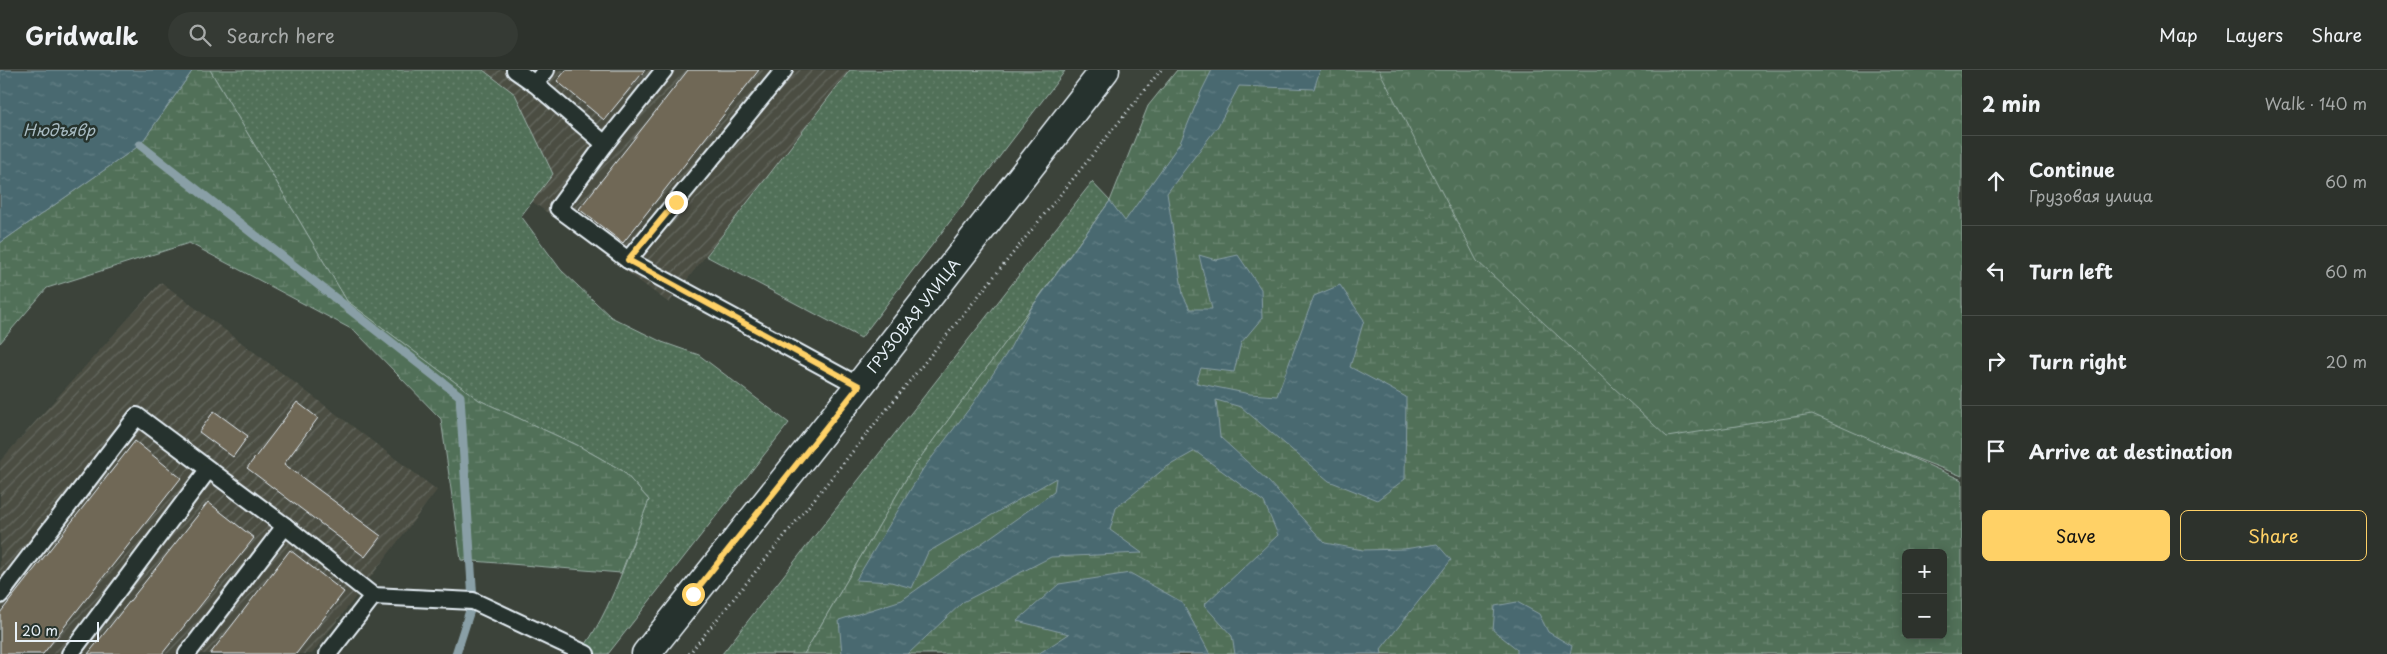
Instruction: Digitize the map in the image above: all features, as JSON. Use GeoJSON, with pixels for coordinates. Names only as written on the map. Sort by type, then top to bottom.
{"type":"FeatureCollection","features":[{"type":"Feature","properties":{"kind":"main road","name":"ГРУЗОВАЯ УЛИЦА"},"geometry":{"type":"LineString","coordinates":[[646,654],[859,386],[1098,72]]}},
{"type":"Feature","properties":{"kind":"lane"},"geometry":{"type":"LineString","coordinates":[[516,70],[605,144]]}},
{"type":"Feature","properties":{"kind":"lane"},"geometry":{"type":"LineString","coordinates":[[535,84],[546,70]]}},
{"type":"Feature","properties":{"kind":"lane"},"geometry":{"type":"LineString","coordinates":[[664,70],[605,144],[558,208],[628,260],[859,386]]}},
{"type":"Feature","properties":{"kind":"lane"},"geometry":{"type":"LineString","coordinates":[[628,260],[784,70]]}},
{"type":"Feature","properties":{"kind":"lane"},"geometry":{"type":"LineString","coordinates":[[0,595],[137,416],[285,526],[373,596],[473,601],[586,654]]}},
{"type":"Feature","properties":{"kind":"lane"},"geometry":{"type":"LineString","coordinates":[[70,654],[208,470]]}},
{"type":"Feature","properties":{"kind":"lane"},"geometry":{"type":"LineString","coordinates":[[187,654],[285,526]]}},
{"type":"Feature","properties":{"kind":"lane"},"geometry":{"type":"LineString","coordinates":[[328,654],[373,596]]}},
{"type":"Feature","properties":{"kind":"path"},"geometry":{"type":"LineString","coordinates":[[689,654],[1161,70]]}},
{"type":"Feature","properties":{"kind":"shaded area"},"geometry":{"type":"Polygon","coordinates":[[[355,70],[850,70],[669,303],[355,70]]]}},
{"type":"Feature","properties":{"kind":"shaded area"},"geometry":{"type":"Polygon","coordinates":[[[161,282],[437,490],[312,654],[0,654],[0,461],[161,282]]]}},
{"type":"Feature","properties":{"kind":"green space"},"geometry":{"type":"Polygon","coordinates":[[[193,70],[210,70],[347,301],[479,400],[577,445],[623,471],[649,500],[621,573],[461,560],[441,419],[355,331],[189,243],[47,288],[0,343],[0,243],[140,145],[193,70]]]}},
{"type":"Feature","properties":{"kind":"green space"},"geometry":{"type":"Polygon","coordinates":[[[210,70],[483,70],[515,94],[553,174],[521,216],[561,270],[611,317],[662,342],[699,355],[789,423],[608,654],[579,654],[591,637],[611,599],[649,500],[623,471],[577,445],[479,400],[347,301],[210,70]]]}},
{"type":"Feature","properties":{"kind":"green space"},"geometry":{"type":"Polygon","coordinates":[[[850,70],[1065,71],[861,338],[706,256],[850,70]]]}},
{"type":"Feature","properties":{"kind":"green space"},"geometry":{"type":"Polygon","coordinates":[[[1177,70],[1379,70],[1477,261],[1667,437],[1812,414],[1962,480],[1962,654],[804,654],[912,469],[1110,201],[1148,106],[1177,70]]]}},
{"type":"Feature","properties":{"kind":"green space"},"geometry":{"type":"Polygon","coordinates":[[[1378,70],[1962,70],[1962,476],[1810,418],[1664,441],[1473,262],[1378,70]]]}},
{"type":"Feature","properties":{"kind":"green space"},"geometry":{"type":"Polygon","coordinates":[[[1092,182],[1110,201],[912,469],[804,654],[722,654],[1092,182]]]}},
{"type":"Feature","properties":{"kind":"water","name":"Нюдъявр"},"geometry":{"type":"Polygon","coordinates":[[[0,70],[193,70],[140,145],[0,243],[0,70]]]}},
{"type":"Feature","properties":{"kind":"water"},"geometry":{"type":"Polygon","coordinates":[[[1212,70],[1320,70],[1314,89],[1239,86],[1218,126],[1167,193],[1183,295],[1190,309],[1212,309],[1199,255],[1216,260],[1238,255],[1261,289],[1262,318],[1241,343],[1234,372],[1201,368],[1196,383],[1250,394],[1277,396],[1314,296],[1340,285],[1364,320],[1350,367],[1406,397],[1405,479],[1377,500],[1329,481],[1241,407],[1216,400],[1220,437],[1268,481],[1325,543],[1363,550],[1404,549],[1437,544],[1451,560],[1381,649],[1382,654],[1235,654],[1232,636],[1204,605],[1278,535],[1264,502],[1195,451],[1165,468],[1116,508],[1110,530],[1142,553],[1051,557],[963,602],[908,654],[842,654],[839,620],[902,600],[1054,492],[1056,478],[928,552],[912,588],[891,582],[856,580],[923,469],[972,405],[1009,350],[1030,310],[1110,201],[1125,221],[1180,143],[1212,70]]]}},
{"type":"Feature","properties":{"kind":"water"},"geometry":{"type":"Polygon","coordinates":[[[1130,573],[1182,602],[1210,654],[1038,654],[1069,634],[1017,621],[1059,584],[1130,573]]]}},
{"type":"Feature","properties":{"kind":"water"},"geometry":{"type":"Polygon","coordinates":[[[1517,602],[1539,614],[1548,632],[1572,646],[1570,654],[1517,654],[1517,649],[1493,630],[1495,606],[1517,602]]]}},
{"type":"Feature","properties":{"kind":"building"},"geometry":{"type":"Polygon","coordinates":[[[566,70],[645,70],[604,120],[557,81],[566,70]]]}},
{"type":"Feature","properties":{"kind":"building"},"geometry":{"type":"Polygon","coordinates":[[[688,70],[759,70],[623,243],[579,209],[688,70]]]}},
{"type":"Feature","properties":{"kind":"building"},"geometry":{"type":"Polygon","coordinates":[[[297,402],[318,418],[284,464],[381,536],[365,557],[247,468],[297,402]]]}},
{"type":"Feature","properties":{"kind":"building"},"geometry":{"type":"Polygon","coordinates":[[[214,411],[248,436],[233,457],[199,432],[214,411]]]}},
{"type":"Feature","properties":{"kind":"building"},"geometry":{"type":"Polygon","coordinates":[[[135,441],[181,478],[43,654],[0,654],[0,613],[135,441]]]}},
{"type":"Feature","properties":{"kind":"building"},"geometry":{"type":"Polygon","coordinates":[[[208,502],[254,538],[162,654],[88,654],[208,502]]]}},
{"type":"Feature","properties":{"kind":"building"},"geometry":{"type":"Polygon","coordinates":[[[290,550],[344,592],[296,654],[210,654],[290,550]]]}},
{"type":"Feature","properties":{"kind":"waterway"},"geometry":{"type":"LineString","coordinates":[[140,145],[460,396],[473,601],[456,654]]}},
{"type":"Feature","properties":{"kind":"route"},"geometry":{"type":"LineString","coordinates":[[676,202],[628,260],[859,386],[693,594]]}}]}
